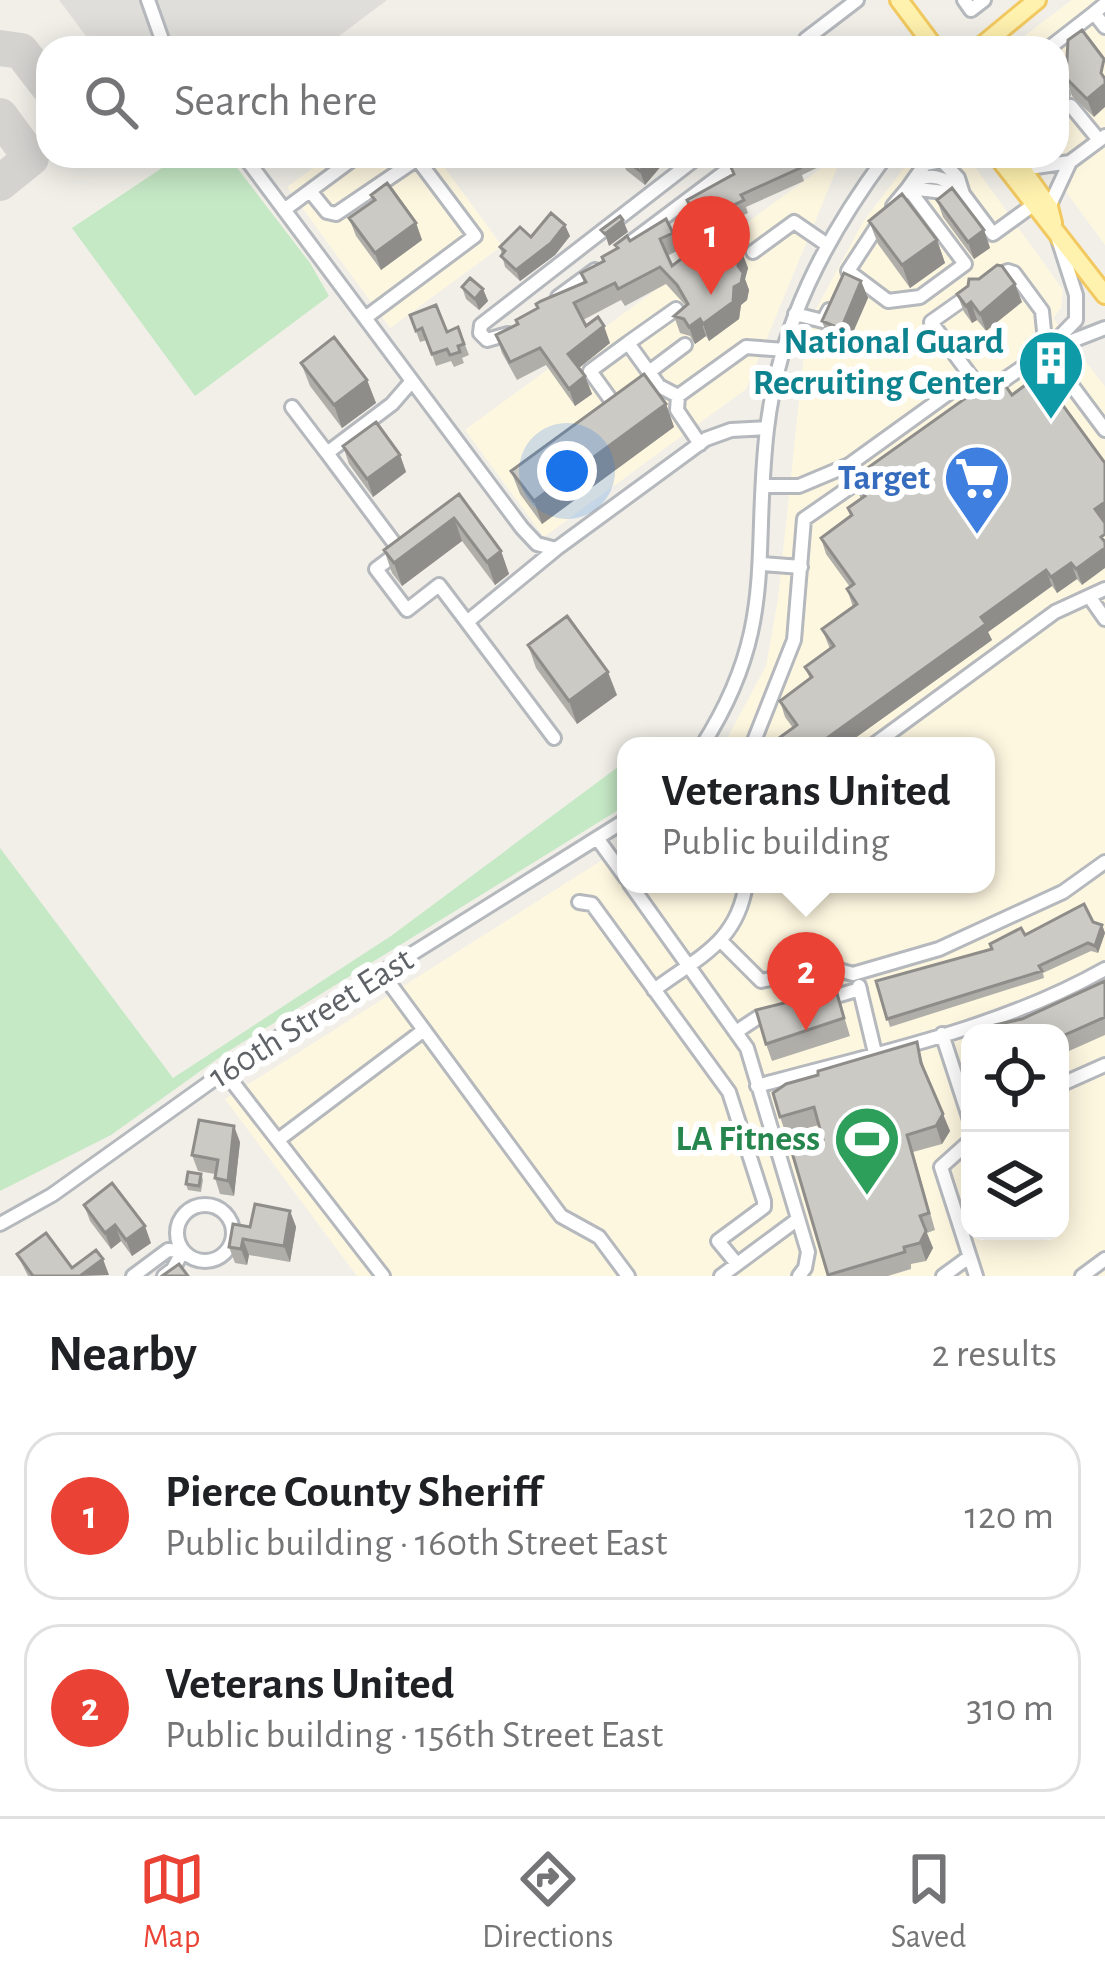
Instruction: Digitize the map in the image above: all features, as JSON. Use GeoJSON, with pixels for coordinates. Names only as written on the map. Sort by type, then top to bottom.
{"type":"FeatureCollection","features":[{"type":"Feature","properties":{"kind":"main road"},"geometry":{"type":"LineString","coordinates":[[886,0],[912,36]]}},
{"type":"Feature","properties":{"kind":"main road"},"geometry":{"type":"LineString","coordinates":[[899,0],[925,36]]}},
{"type":"Feature","properties":{"kind":"main road"},"geometry":{"type":"LineString","coordinates":[[994,36],[1037,0]]}},
{"type":"Feature","properties":{"kind":"main road"},"geometry":{"type":"LineString","coordinates":[[1007,168],[1105,295]]}},
{"type":"Feature","properties":{"kind":"main road"},"geometry":{"type":"LineString","coordinates":[[1020,168],[1045,212]]}},
{"type":"Feature","properties":{"kind":"street"},"geometry":{"type":"LineString","coordinates":[[148,0],[161,36]]}},
{"type":"Feature","properties":{"kind":"street"},"geometry":{"type":"LineString","coordinates":[[810,36],[857,0]]}},
{"type":"Feature","properties":{"kind":"street"},"geometry":{"type":"LineString","coordinates":[[964,0],[971,10],[985,0]]}},
{"type":"Feature","properties":{"kind":"street"},"geometry":{"type":"LineString","coordinates":[[1065,36],[1100,9],[1105,27]]}},
{"type":"Feature","properties":{"kind":"street"},"geometry":{"type":"LineString","coordinates":[[1070,162],[1102,138],[1072,106]]}},
{"type":"Feature","properties":{"kind":"street"},"geometry":{"type":"LineString","coordinates":[[253,168],[522,528],[537,544],[556,549]]}},
{"type":"Feature","properties":{"kind":"street"},"geometry":{"type":"LineString","coordinates":[[284,210],[341,168]]}},
{"type":"Feature","properties":{"kind":"street"},"geometry":{"type":"LineString","coordinates":[[310,191],[327,212],[336,214],[401,168]]}},
{"type":"Feature","properties":{"kind":"street"},"geometry":{"type":"LineString","coordinates":[[365,319],[475,236],[424,168]]}},
{"type":"Feature","properties":{"kind":"street"},"geometry":{"type":"LineString","coordinates":[[514,330],[488,340],[479,333],[481,325],[684,168]]}},
{"type":"Feature","properties":{"kind":"street"},"geometry":{"type":"LineString","coordinates":[[622,249],[730,168]]}},
{"type":"Feature","properties":{"kind":"street"},"geometry":{"type":"LineString","coordinates":[[707,737],[740,679],[757,614],[767,428],[795,314],[829,239],[878,168]]}},
{"type":"Feature","properties":{"kind":"street"},"geometry":{"type":"LineString","coordinates":[[795,314],[823,321],[859,251],[922,168]]}},
{"type":"Feature","properties":{"kind":"street"},"geometry":{"type":"LineString","coordinates":[[949,168],[993,234],[1045,212],[1067,168]]}},
{"type":"Feature","properties":{"kind":"street"},"geometry":{"type":"LineString","coordinates":[[908,188],[963,194]]}},
{"type":"Feature","properties":{"kind":"street"},"geometry":{"type":"LineString","coordinates":[[848,271],[894,303],[920,297],[965,264],[908,188]]}},
{"type":"Feature","properties":{"kind":"street"},"geometry":{"type":"LineString","coordinates":[[641,201],[658,222]]}},
{"type":"Feature","properties":{"kind":"street"},"geometry":{"type":"LineString","coordinates":[[966,407],[1065,335],[1078,311],[1045,212]]}},
{"type":"Feature","properties":{"kind":"street"},"geometry":{"type":"LineString","coordinates":[[753,253],[794,222],[859,251]]}},
{"type":"Feature","properties":{"kind":"street"},"geometry":{"type":"LineString","coordinates":[[550,303],[604,262]]}},
{"type":"Feature","properties":{"kind":"street"},"geometry":{"type":"LineString","coordinates":[[980,287],[1000,272],[1014,273],[1042,311],[1046,351],[1105,430]]}},
{"type":"Feature","properties":{"kind":"street"},"geometry":{"type":"LineString","coordinates":[[965,298],[932,322],[984,394]]}},
{"type":"Feature","properties":{"kind":"street"},"geometry":{"type":"LineString","coordinates":[[616,407],[590,371],[676,309]]}},
{"type":"Feature","properties":{"kind":"street"},"geometry":{"type":"LineString","coordinates":[[1046,351],[1105,328]]}},
{"type":"Feature","properties":{"kind":"street"},"geometry":{"type":"LineString","coordinates":[[628,343],[652,376],[678,396]]}},
{"type":"Feature","properties":{"kind":"street"},"geometry":{"type":"LineString","coordinates":[[599,420],[685,345]]}},
{"type":"Feature","properties":{"kind":"street"},"geometry":{"type":"LineString","coordinates":[[678,396],[746,347],[785,350]]}},
{"type":"Feature","properties":{"kind":"street"},"geometry":{"type":"LineString","coordinates":[[765,486],[800,486],[849,465],[971,377]]}},
{"type":"Feature","properties":{"kind":"street"},"geometry":{"type":"LineString","coordinates":[[327,453],[392,404],[412,381]]}},
{"type":"Feature","properties":{"kind":"street"},"geometry":{"type":"LineString","coordinates":[[678,396],[677,410],[700,444]]}},
{"type":"Feature","properties":{"kind":"street"},"geometry":{"type":"LineString","coordinates":[[292,407],[400,551],[376,569],[406,610],[439,585],[554,738]]}},
{"type":"Feature","properties":{"kind":"street"},"geometry":{"type":"LineString","coordinates":[[466,622],[556,549],[700,444],[731,430],[767,428]]}},
{"type":"Feature","properties":{"kind":"street"},"geometry":{"type":"LineString","coordinates":[[756,737],[794,640],[804,518],[876,469]]}},
{"type":"Feature","properties":{"kind":"street"},"geometry":{"type":"LineString","coordinates":[[762,564],[801,567]]}},
{"type":"Feature","properties":{"kind":"street"},"geometry":{"type":"LineString","coordinates":[[884,737],[1055,612],[1105,589]]}},
{"type":"Feature","properties":{"kind":"street"},"geometry":{"type":"LineString","coordinates":[[1090,598],[1105,619]]}},
{"type":"Feature","properties":{"kind":"street","name":"160th Street East"},"geometry":{"type":"LineString","coordinates":[[0,1223],[52,1196],[224,1071],[617,826]]}},
{"type":"Feature","properties":{"kind":"street"},"geometry":{"type":"LineString","coordinates":[[598,838],[617,865]]}},
{"type":"Feature","properties":{"kind":"street"},"geometry":{"type":"LineString","coordinates":[[720,940],[761,982],[829,967],[853,974],[970,938],[1063,892],[1105,862]]}},
{"type":"Feature","properties":{"kind":"street"},"geometry":{"type":"LineString","coordinates":[[637,893],[747,1048],[808,1260],[799,1276]]}},
{"type":"Feature","properties":{"kind":"street"},"geometry":{"type":"LineString","coordinates":[[654,990],[720,940],[736,922],[744,893]]}},
{"type":"Feature","properties":{"kind":"street"},"geometry":{"type":"LineString","coordinates":[[579,902],[592,904],[729,1092],[764,1207],[718,1241],[737,1264]]}},
{"type":"Feature","properties":{"kind":"street"},"geometry":{"type":"LineString","coordinates":[[757,1086],[1048,1000],[1105,969]]}},
{"type":"Feature","properties":{"kind":"street"},"geometry":{"type":"LineString","coordinates":[[382,973],[561,1216],[599,1237],[628,1276]]}},
{"type":"Feature","properties":{"kind":"street"},"geometry":{"type":"LineString","coordinates":[[853,974],[875,1053]]}},
{"type":"Feature","properties":{"kind":"street"},"geometry":{"type":"LineString","coordinates":[[801,1006],[860,989]]}},
{"type":"Feature","properties":{"kind":"street"},"geometry":{"type":"LineString","coordinates":[[736,1033],[757,1018],[779,1012]]}},
{"type":"Feature","properties":{"kind":"street"},"geometry":{"type":"LineString","coordinates":[[278,1140],[424,1030]]}},
{"type":"Feature","properties":{"kind":"street"},"geometry":{"type":"LineString","coordinates":[[942,1034],[961,1092]]}},
{"type":"Feature","properties":{"kind":"street"},"geometry":{"type":"LineString","coordinates":[[1069,1080],[1105,1066]]}},
{"type":"Feature","properties":{"kind":"street"},"geometry":{"type":"LineString","coordinates":[[224,1071],[382,1276]]}},
{"type":"Feature","properties":{"kind":"street"},"geometry":{"type":"LineString","coordinates":[[961,1149],[941,1167],[961,1231]]}},
{"type":"Feature","properties":{"kind":"street"},"geometry":{"type":"LineString","coordinates":[[133,1276],[168,1250],[183,1251],[198,1261],[217,1259],[233,1237],[229,1219],[207,1205],[189,1210],[178,1225],[183,1251],[164,1276]]}},
{"type":"Feature","properties":{"kind":"street"},"geometry":{"type":"LineString","coordinates":[[722,1276],[798,1219]]}},
{"type":"Feature","properties":{"kind":"street"},"geometry":{"type":"LineString","coordinates":[[964,1240],[976,1276]]}},
{"type":"Feature","properties":{"kind":"street"},"geometry":{"type":"LineString","coordinates":[[943,1276],[969,1256]]}},
{"type":"Feature","properties":{"kind":"street"},"geometry":{"type":"LineString","coordinates":[[1082,1276],[1105,1259]]}},
{"type":"Feature","properties":{"kind":"shaded area"},"geometry":{"type":"Polygon","coordinates":[[[59,0],[387,0],[339,36],[86,36],[59,0]]]}},
{"type":"Feature","properties":{"kind":"shaded area"},"geometry":{"type":"Polygon","coordinates":[[[1072,0],[1105,0],[1105,245],[1049,168],[1069,168],[1069,36],[1024,36],[1072,0]]]}},
{"type":"Feature","properties":{"kind":"shaded area"},"geometry":{"type":"Polygon","coordinates":[[[313,168],[445,168],[502,246],[390,328],[287,187],[313,168]]]}},
{"type":"Feature","properties":{"kind":"shaded area"},"geometry":{"type":"Polygon","coordinates":[[[822,168],[837,168],[746,389],[544,537],[465,430],[822,168]]]}},
{"type":"Feature","properties":{"kind":"shaded area"},"geometry":{"type":"Polygon","coordinates":[[[904,168],[976,168],[1063,290],[1061,308],[1053,318],[1105,387],[1105,1276],[357,1276],[225,1099],[617,851],[617,893],[995,893],[995,737],[728,737],[766,666],[778,599],[807,326],[863,222],[904,168]]]}},
{"type":"Feature","properties":{"kind":"green space"},"geometry":{"type":"Polygon","coordinates":[[[162,168],[237,168],[310,263],[329,296],[195,396],[72,228],[162,168]]]}},
{"type":"Feature","properties":{"kind":"green space"},"geometry":{"type":"Polygon","coordinates":[[[617,768],[615,812],[227,1052],[111,1135],[0,1191],[0,848],[173,1078],[391,936],[617,768]]]}},
{"type":"Feature","properties":{"kind":"building"},"geometry":{"type":"Polygon","coordinates":[[[1082,30],[1104,59],[1105,84],[1087,99],[1069,81],[1069,39],[1082,30]]]}},
{"type":"Feature","properties":{"kind":"building"},"geometry":{"type":"Polygon","coordinates":[[[731,168],[800,168],[741,195],[744,200],[698,222],[687,200],[734,174],[731,168]]]}},
{"type":"Feature","properties":{"kind":"building"},"geometry":{"type":"Polygon","coordinates":[[[387,183],[416,223],[375,253],[349,218],[375,200],[371,195],[387,183]]]}},
{"type":"Feature","properties":{"kind":"building"},"geometry":{"type":"Polygon","coordinates":[[[952,188],[984,230],[968,242],[937,200],[952,188]]]}},
{"type":"Feature","properties":{"kind":"building"},"geometry":{"type":"Polygon","coordinates":[[[902,194],[937,240],[902,265],[869,221],[902,194]]]}},
{"type":"Feature","properties":{"kind":"building"},"geometry":{"type":"Polygon","coordinates":[[[551,213],[565,225],[551,243],[516,270],[501,256],[505,251],[500,247],[520,227],[531,237],[551,213]]]}},
{"type":"Feature","properties":{"kind":"building"},"geometry":{"type":"Polygon","coordinates":[[[620,216],[623,220],[605,234],[601,230],[620,216]]]}},
{"type":"Feature","properties":{"kind":"building"},"geometry":{"type":"Polygon","coordinates":[[[666,219],[673,233],[660,239],[672,266],[724,226],[741,250],[738,266],[743,273],[741,283],[734,287],[733,302],[703,324],[700,319],[689,327],[674,316],[688,304],[660,267],[618,289],[615,283],[574,303],[586,326],[598,317],[604,326],[568,354],[585,376],[569,389],[540,348],[510,362],[496,335],[518,324],[516,320],[538,308],[541,301],[586,282],[581,273],[604,261],[602,257],[627,236],[630,241],[666,219]]]}},
{"type":"Feature","properties":{"kind":"building"},"geometry":{"type":"Polygon","coordinates":[[[997,265],[1015,284],[980,314],[957,294],[969,279],[979,279],[997,265]]]}},
{"type":"Feature","properties":{"kind":"building"},"geometry":{"type":"Polygon","coordinates":[[[844,273],[861,281],[841,329],[822,321],[844,273]]]}},
{"type":"Feature","properties":{"kind":"building"},"geometry":{"type":"Polygon","coordinates":[[[470,278],[483,289],[475,299],[462,287],[470,278]]]}},
{"type":"Feature","properties":{"kind":"building"},"geometry":{"type":"Polygon","coordinates":[[[436,305],[447,332],[458,327],[464,344],[458,346],[460,352],[450,355],[447,349],[432,354],[422,328],[416,331],[410,315],[436,305]]]}},
{"type":"Feature","properties":{"kind":"building"},"geometry":{"type":"Polygon","coordinates":[[[334,337],[367,380],[334,405],[301,363],[334,337]]]}},
{"type":"Feature","properties":{"kind":"building"},"geometry":{"type":"Polygon","coordinates":[[[644,374],[666,404],[534,501],[511,471],[644,374]]]}},
{"type":"Feature","properties":{"kind":"building","name":"Target"},"geometry":{"type":"Polygon","coordinates":[[[1040,374],[1105,463],[1105,502],[1095,509],[1105,523],[1101,537],[1105,548],[1076,569],[1071,563],[1051,577],[1046,570],[981,617],[986,624],[829,737],[780,737],[797,725],[780,701],[812,677],[805,667],[834,646],[822,629],[857,604],[847,589],[854,584],[821,538],[852,515],[848,508],[865,496],[852,479],[998,375],[1012,395],[1040,374]]]}},
{"type":"Feature","properties":{"kind":"building"},"geometry":{"type":"Polygon","coordinates":[[[376,422],[400,455],[367,479],[343,446],[376,422]]]}},
{"type":"Feature","properties":{"kind":"building"},"geometry":{"type":"Polygon","coordinates":[[[459,494],[501,551],[487,562],[454,518],[394,563],[384,550],[459,494]]]}},
{"type":"Feature","properties":{"kind":"building"},"geometry":{"type":"Polygon","coordinates":[[[567,616],[608,672],[569,701],[528,645],[567,616]]]}},
{"type":"Feature","properties":{"kind":"building"},"geometry":{"type":"Polygon","coordinates":[[[1084,904],[1093,922],[1102,925],[1095,946],[1088,943],[1039,966],[1042,971],[887,1019],[876,981],[992,949],[990,944],[1021,928],[1025,935],[1084,904]]]}},
{"type":"Feature","properties":{"kind":"building"},"geometry":{"type":"Polygon","coordinates":[[[1105,981],[1105,1017],[1069,1033],[1069,1024],[1000,1024],[1022,1019],[1105,981]]]}},
{"type":"Feature","properties":{"kind":"building"},"geometry":{"type":"Polygon","coordinates":[[[836,990],[844,1018],[766,1044],[756,1010],[836,990]]]}},
{"type":"Feature","properties":{"kind":"building"},"geometry":{"type":"Polygon","coordinates":[[[917,1042],[943,1114],[936,1126],[907,1135],[929,1213],[920,1216],[926,1231],[920,1243],[904,1247],[905,1252],[828,1275],[791,1149],[823,1140],[814,1107],[780,1117],[773,1093],[818,1071],[917,1042]]]}},
{"type":"Feature","properties":{"kind":"building"},"geometry":{"type":"Polygon","coordinates":[[[199,1120],[234,1126],[228,1181],[215,1178],[218,1160],[192,1155],[199,1120]]]}},
{"type":"Feature","properties":{"kind":"building"},"geometry":{"type":"Polygon","coordinates":[[[188,1172],[201,1174],[199,1186],[186,1184],[188,1172]]]}},
{"type":"Feature","properties":{"kind":"building"},"geometry":{"type":"Polygon","coordinates":[[[112,1183],[145,1226],[126,1240],[115,1225],[105,1233],[84,1205],[112,1183]]]}},
{"type":"Feature","properties":{"kind":"building"},"geometry":{"type":"Polygon","coordinates":[[[255,1204],[290,1211],[284,1246],[243,1239],[241,1249],[229,1247],[233,1224],[250,1227],[255,1204]]]}},
{"type":"Feature","properties":{"kind":"building"},"geometry":{"type":"Polygon","coordinates":[[[46,1233],[72,1268],[96,1250],[103,1259],[80,1276],[33,1276],[17,1254],[46,1233]]]}},
{"type":"Feature","properties":{"kind":"building"},"geometry":{"type":"Polygon","coordinates":[[[179,1264],[188,1276],[162,1276],[179,1264]]]}},
{"type":"Feature","properties":{"kind":"taxiway"},"geometry":{"type":"LineString","coordinates":[[0,48],[21,51],[36,70]]}},
{"type":"Feature","properties":{"kind":"taxiway"},"geometry":{"type":"LineString","coordinates":[[0,116],[31,158],[0,183]]}},
{"type":"Feature","properties":{"kind":"place","name":"Pierce County Sheriff"},"geometry":{"type":"Point","coordinates":[711,295]}},
{"type":"Feature","properties":{"kind":"place","name":"National Guard Recruiting Center"},"geometry":{"type":"Point","coordinates":[1051,422]}},
{"type":"Feature","properties":{"kind":"place","name":"Target"},"geometry":{"type":"Point","coordinates":[977,537]}},
{"type":"Feature","properties":{"kind":"place","name":"Veterans United"},"geometry":{"type":"Point","coordinates":[806,1031]}},
{"type":"Feature","properties":{"kind":"place","name":"LA Fitness"},"geometry":{"type":"Point","coordinates":[867,1198]}}]}
